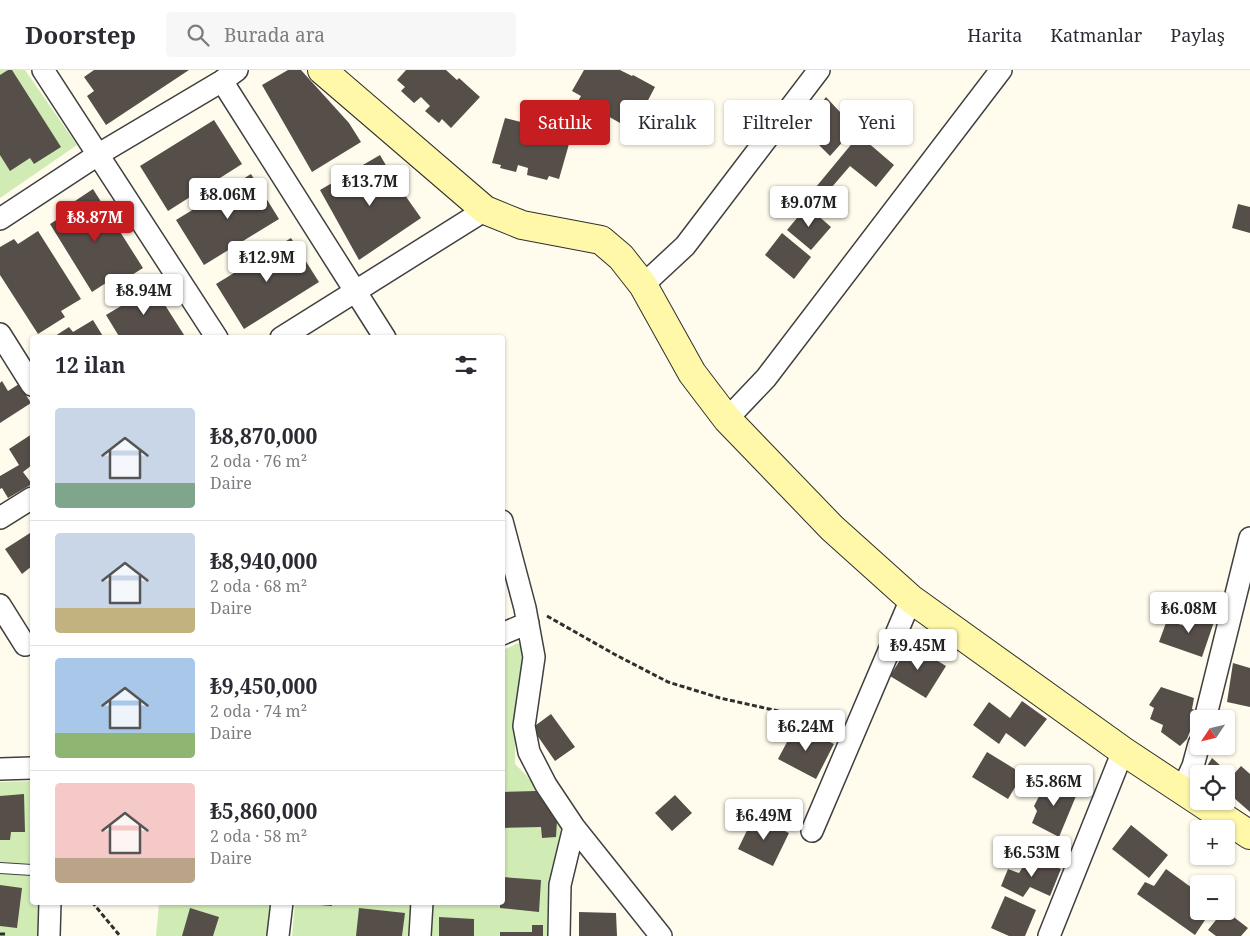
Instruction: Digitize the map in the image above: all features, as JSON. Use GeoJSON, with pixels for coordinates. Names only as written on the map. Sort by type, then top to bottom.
{"type":"FeatureCollection","features":[{"type":"Feature","properties":{"kind":"street"},"geometry":{"type":"LineString","coordinates":[[43,70],[215,335]]}},
{"type":"Feature","properties":{"kind":"street"},"geometry":{"type":"LineString","coordinates":[[322,70],[485,210],[522,225],[601,240],[621,256],[643,285],[692,372],[727,419],[832,528],[911,599],[1123,751],[1250,836]]}},
{"type":"Feature","properties":{"kind":"street"},"geometry":{"type":"LineString","coordinates":[[643,285],[685,246],[819,70]]}},
{"type":"Feature","properties":{"kind":"street"},"geometry":{"type":"LineString","coordinates":[[727,419],[766,378],[1001,70]]}},
{"type":"Feature","properties":{"kind":"street"},"geometry":{"type":"LineString","coordinates":[[0,219],[99,154],[230,75],[355,292],[384,335]]}},
{"type":"Feature","properties":{"kind":"street"},"geometry":{"type":"LineString","coordinates":[[287,335],[485,210]]}},
{"type":"Feature","properties":{"kind":"street"},"geometry":{"type":"LineString","coordinates":[[0,334],[30,382]]}},
{"type":"Feature","properties":{"kind":"street"},"geometry":{"type":"LineString","coordinates":[[0,518],[30,499]]}},
{"type":"Feature","properties":{"kind":"street"},"geometry":{"type":"LineString","coordinates":[[505,533],[528,623],[534,657],[524,726],[529,752],[546,785],[574,827],[661,936]]}},
{"type":"Feature","properties":{"kind":"street"},"geometry":{"type":"LineString","coordinates":[[1207,710],[1250,538]]}},
{"type":"Feature","properties":{"kind":"street"},"geometry":{"type":"LineString","coordinates":[[812,831],[911,599]]}},
{"type":"Feature","properties":{"kind":"street"},"geometry":{"type":"LineString","coordinates":[[0,605],[26,645]]}},
{"type":"Feature","properties":{"kind":"street"},"geometry":{"type":"LineString","coordinates":[[505,633],[528,623]]}},
{"type":"Feature","properties":{"kind":"street"},"geometry":{"type":"LineString","coordinates":[[1049,936],[1123,751]]}},
{"type":"Feature","properties":{"kind":"street"},"geometry":{"type":"LineString","coordinates":[[1182,790],[1194,766],[1196,755]]}},
{"type":"Feature","properties":{"kind":"street"},"geometry":{"type":"LineString","coordinates":[[0,769],[30,768]]}},
{"type":"Feature","properties":{"kind":"street"},"geometry":{"type":"LineString","coordinates":[[559,936],[560,885],[574,827]]}},
{"type":"Feature","properties":{"kind":"street"},"geometry":{"type":"LineString","coordinates":[[49,936],[50,905]]}},
{"type":"Feature","properties":{"kind":"street"},"geometry":{"type":"LineString","coordinates":[[278,936],[282,905]]}},
{"type":"Feature","properties":{"kind":"street"},"geometry":{"type":"LineString","coordinates":[[420,936],[422,905]]}},
{"type":"Feature","properties":{"kind":"lane"},"geometry":{"type":"LineString","coordinates":[[0,868],[30,870]]}},
{"type":"Feature","properties":{"kind":"path"},"geometry":{"type":"LineString","coordinates":[[528,623],[549,616],[614,654],[668,682],[720,698],[856,728]]}},
{"type":"Feature","properties":{"kind":"path"},"geometry":{"type":"LineString","coordinates":[[94,905],[120,936]]}},
{"type":"Feature","properties":{"kind":"path"},"geometry":{"type":"LineString","coordinates":[[0,934],[6,934]]}},
{"type":"Feature","properties":{"kind":"green space"},"geometry":{"type":"Polygon","coordinates":[[[0,70],[25,70],[77,145],[0,198],[0,70]]]}},
{"type":"Feature","properties":{"kind":"green space"},"geometry":{"type":"Polygon","coordinates":[[[518,643],[527,652],[515,726],[515,764],[527,776],[565,830],[550,936],[431,936],[432,905],[505,905],[505,649],[518,643]]]}},
{"type":"Feature","properties":{"kind":"green space"},"geometry":{"type":"Polygon","coordinates":[[[30,781],[30,905],[44,905],[39,936],[0,936],[0,782],[30,781]]]}},
{"type":"Feature","properties":{"kind":"green space"},"geometry":{"type":"Polygon","coordinates":[[[159,905],[272,905],[269,936],[156,936],[159,905]]]}},
{"type":"Feature","properties":{"kind":"green space"},"geometry":{"type":"Polygon","coordinates":[[[295,905],[414,905],[412,936],[292,936],[295,905]]]}},
{"type":"Feature","properties":{"kind":"building"},"geometry":{"type":"Polygon","coordinates":[[[8,70],[12,70],[61,147],[34,164],[30,158],[10,171],[0,155],[0,75],[8,70]]]}},
{"type":"Feature","properties":{"kind":"building"},"geometry":{"type":"Polygon","coordinates":[[[94,70],[189,70],[106,125],[87,96],[94,91],[84,77],[94,70]]]}},
{"type":"Feature","properties":{"kind":"building"},"geometry":{"type":"Polygon","coordinates":[[[288,70],[301,70],[349,123],[361,142],[312,172],[262,85],[288,70]]]}},
{"type":"Feature","properties":{"kind":"building"},"geometry":{"type":"Polygon","coordinates":[[[406,70],[446,70],[457,80],[459,78],[480,97],[451,128],[442,119],[439,123],[425,111],[430,106],[421,97],[414,103],[401,91],[405,87],[397,80],[406,70]]]}},
{"type":"Feature","properties":{"kind":"building"},"geometry":{"type":"Polygon","coordinates":[[[584,70],[620,70],[655,87],[648,100],[620,100],[620,123],[610,117],[610,100],[579,100],[581,96],[572,91],[584,70]]]}},
{"type":"Feature","properties":{"kind":"building"},"geometry":{"type":"Polygon","coordinates":[[[830,101],[840,112],[840,145],[830,156],[819,145],[830,145],[830,101]]]}},
{"type":"Feature","properties":{"kind":"building"},"geometry":{"type":"Polygon","coordinates":[[[505,118],[520,122],[520,145],[569,145],[559,179],[549,176],[547,180],[527,175],[528,168],[518,165],[516,172],[500,168],[501,165],[492,163],[505,118]]]}},
{"type":"Feature","properties":{"kind":"building"},"geometry":{"type":"Polygon","coordinates":[[[214,120],[242,164],[168,211],[140,166],[214,120]]]}},
{"type":"Feature","properties":{"kind":"building"},"geometry":{"type":"Polygon","coordinates":[[[851,145],[871,145],[894,165],[876,187],[850,166],[825,195],[816,187],[851,145]]]}},
{"type":"Feature","properties":{"kind":"building"},"geometry":{"type":"Polygon","coordinates":[[[380,155],[395,181],[421,218],[359,260],[320,190],[380,155]]]}},
{"type":"Feature","properties":{"kind":"building"},"geometry":{"type":"Polygon","coordinates":[[[251,174],[279,219],[204,265],[176,220],[251,174]]]}},
{"type":"Feature","properties":{"kind":"building"},"geometry":{"type":"Polygon","coordinates":[[[93,189],[143,268],[116,285],[112,279],[92,292],[50,224],[69,212],[66,207],[93,189]]]}},
{"type":"Feature","properties":{"kind":"building"},"geometry":{"type":"Polygon","coordinates":[[[1238,204],[1250,207],[1250,233],[1232,228],[1238,204]]]}},
{"type":"Feature","properties":{"kind":"building"},"geometry":{"type":"Polygon","coordinates":[[[807,206],[831,227],[811,250],[787,230],[807,206]]]}},
{"type":"Feature","properties":{"kind":"building"},"geometry":{"type":"Polygon","coordinates":[[[38,231],[81,299],[61,311],[65,317],[38,334],[0,275],[0,247],[14,239],[18,244],[38,231]]]}},
{"type":"Feature","properties":{"kind":"building"},"geometry":{"type":"Polygon","coordinates":[[[782,233],[811,257],[794,279],[765,255],[782,233]]]}},
{"type":"Feature","properties":{"kind":"building"},"geometry":{"type":"Polygon","coordinates":[[[291,238],[319,282],[244,329],[216,284],[291,238]]]}},
{"type":"Feature","properties":{"kind":"building"},"geometry":{"type":"Polygon","coordinates":[[[149,280],[184,335],[118,335],[106,315],[126,303],[122,297],[149,280]]]}},
{"type":"Feature","properties":{"kind":"building"},"geometry":{"type":"Polygon","coordinates":[[[93,320],[102,335],[57,335],[69,327],[73,332],[93,320]]]}},
{"type":"Feature","properties":{"kind":"building"},"geometry":{"type":"Polygon","coordinates":[[[2,381],[8,391],[19,384],[30,404],[0,423],[0,383],[2,381]]]}},
{"type":"Feature","properties":{"kind":"building"},"geometry":{"type":"Polygon","coordinates":[[[30,435],[30,467],[23,472],[30,481],[30,485],[8,498],[2,488],[0,489],[0,476],[19,465],[9,449],[30,435]]]}},
{"type":"Feature","properties":{"kind":"building"},"geometry":{"type":"Polygon","coordinates":[[[30,533],[30,568],[22,574],[5,549],[30,533]]]}},
{"type":"Feature","properties":{"kind":"building"},"geometry":{"type":"Polygon","coordinates":[[[1189,610],[1215,619],[1202,657],[1159,642],[1167,620],[1184,626],[1189,610]]]}},
{"type":"Feature","properties":{"kind":"building"},"geometry":{"type":"Polygon","coordinates":[[[910,644],[946,666],[926,698],[890,676],[910,644]]]}},
{"type":"Feature","properties":{"kind":"building"},"geometry":{"type":"Polygon","coordinates":[[[1233,663],[1250,668],[1250,707],[1227,702],[1233,663]]]}},
{"type":"Feature","properties":{"kind":"building"},"geometry":{"type":"Polygon","coordinates":[[[1161,687],[1194,698],[1192,709],[1195,710],[1190,710],[1190,731],[1187,739],[1180,746],[1161,732],[1163,725],[1150,719],[1154,708],[1149,705],[1161,687]]]}},
{"type":"Feature","properties":{"kind":"building"},"geometry":{"type":"Polygon","coordinates":[[[1022,701],[1047,719],[1025,747],[1006,733],[999,744],[973,725],[989,702],[1010,718],[1022,701]]]}},
{"type":"Feature","properties":{"kind":"building"},"geometry":{"type":"Polygon","coordinates":[[[551,714],[575,747],[555,761],[532,728],[551,714]]]}},
{"type":"Feature","properties":{"kind":"building"},"geometry":{"type":"Polygon","coordinates":[[[796,725],[834,744],[816,779],[778,759],[796,725]]]}},
{"type":"Feature","properties":{"kind":"building"},"geometry":{"type":"Polygon","coordinates":[[[987,752],[1023,774],[1008,799],[972,777],[987,752]]]}},
{"type":"Feature","properties":{"kind":"building"},"geometry":{"type":"Polygon","coordinates":[[[1212,758],[1220,765],[1208,765],[1212,758]]]}},
{"type":"Feature","properties":{"kind":"building"},"geometry":{"type":"Polygon","coordinates":[[[1241,766],[1250,774],[1250,812],[1235,799],[1235,773],[1241,766]]]}},
{"type":"Feature","properties":{"kind":"building"},"geometry":{"type":"Polygon","coordinates":[[[1049,777],[1069,786],[1076,796],[1059,837],[1032,823],[1037,811],[1034,806],[1049,777]]]}},
{"type":"Feature","properties":{"kind":"building"},"geometry":{"type":"Polygon","coordinates":[[[536,791],[557,821],[556,837],[542,838],[541,827],[505,828],[505,792],[536,791]]]}},
{"type":"Feature","properties":{"kind":"building"},"geometry":{"type":"Polygon","coordinates":[[[24,794],[25,832],[11,832],[10,840],[0,840],[0,796],[24,794]]]}},
{"type":"Feature","properties":{"kind":"building"},"geometry":{"type":"Polygon","coordinates":[[[675,795],[692,813],[672,831],[655,813],[675,795]]]}},
{"type":"Feature","properties":{"kind":"building"},"geometry":{"type":"Polygon","coordinates":[[[754,816],[789,833],[773,866],[738,849],[754,816]]]}},
{"type":"Feature","properties":{"kind":"building"},"geometry":{"type":"Polygon","coordinates":[[[1131,825],[1168,855],[1149,878],[1112,849],[1131,825]]]}},
{"type":"Feature","properties":{"kind":"building"},"geometry":{"type":"Polygon","coordinates":[[[1030,856],[1061,869],[1050,896],[1030,887],[1023,897],[1001,886],[1008,869],[1019,873],[1030,856]]]}},
{"type":"Feature","properties":{"kind":"building"},"geometry":{"type":"Polygon","coordinates":[[[1166,869],[1190,886],[1190,920],[1205,920],[1195,935],[1137,894],[1145,882],[1154,886],[1166,869]]]}},
{"type":"Feature","properties":{"kind":"building"},"geometry":{"type":"Polygon","coordinates":[[[505,877],[541,880],[539,912],[500,908],[500,905],[505,905],[505,877]]]}},
{"type":"Feature","properties":{"kind":"building"},"geometry":{"type":"Polygon","coordinates":[[[0,885],[22,888],[17,928],[0,926],[0,885]]]}},
{"type":"Feature","properties":{"kind":"building"},"geometry":{"type":"Polygon","coordinates":[[[1005,896],[1036,910],[1025,936],[1009,936],[991,928],[1005,896]]]}},
{"type":"Feature","properties":{"kind":"building"},"geometry":{"type":"Polygon","coordinates":[[[190,908],[219,917],[213,936],[182,936],[190,908]]]}},
{"type":"Feature","properties":{"kind":"building"},"geometry":{"type":"Polygon","coordinates":[[[359,908],[405,913],[402,936],[356,936],[359,908]]]}},
{"type":"Feature","properties":{"kind":"building"},"geometry":{"type":"Polygon","coordinates":[[[579,912],[616,913],[617,936],[579,936],[579,912]]]}},
{"type":"Feature","properties":{"kind":"building"},"geometry":{"type":"Polygon","coordinates":[[[439,917],[474,919],[474,936],[439,936],[439,917]]]}},
{"type":"Feature","properties":{"kind":"building"},"geometry":{"type":"Polygon","coordinates":[[[1235,918],[1248,928],[1241,936],[1216,936],[1208,930],[1216,920],[1235,920],[1235,918]]]}},
{"type":"Feature","properties":{"kind":"building"},"geometry":{"type":"Polygon","coordinates":[[[532,925],[543,925],[543,936],[500,936],[500,932],[532,932],[532,925]]]}}]}
